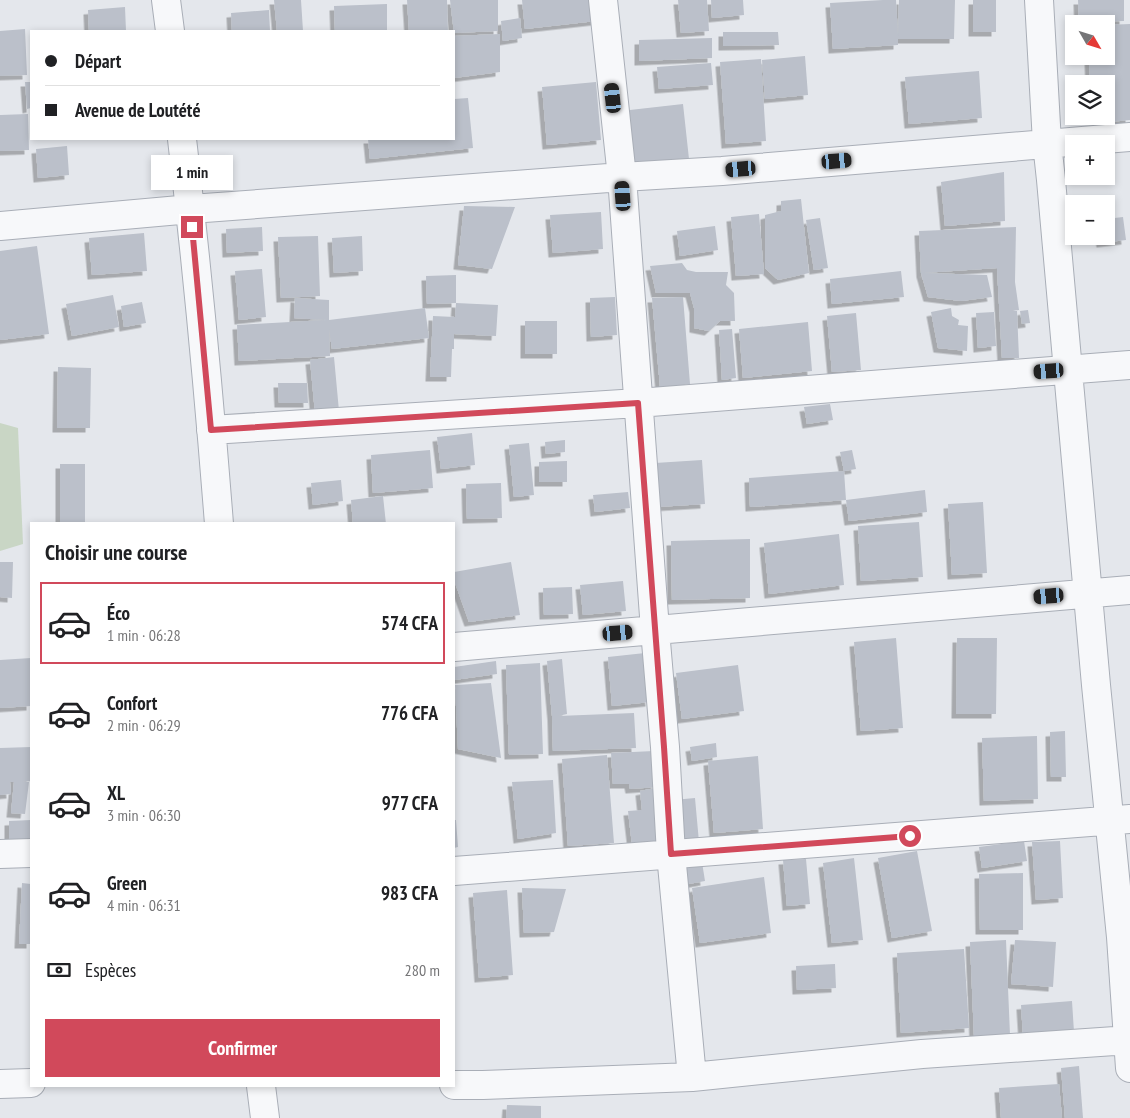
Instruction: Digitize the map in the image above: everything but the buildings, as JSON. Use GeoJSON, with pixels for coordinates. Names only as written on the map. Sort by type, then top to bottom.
{"type":"FeatureCollection","features":[{"type":"Feature","properties":{"kind":"street"},"geometry":{"type":"LineString","coordinates":[[166,0],[170,30]]}},
{"type":"Feature","properties":{"kind":"street"},"geometry":{"type":"LineString","coordinates":[[603,0],[622,177],[671,854],[692,1077]]}},
{"type":"Feature","properties":{"kind":"street"},"geometry":{"type":"LineString","coordinates":[[1039,0],[1047,143],[1052,180],[1088,593],[1119,820],[1120,937],[1130,1068]]}},
{"type":"Feature","properties":{"kind":"street"},"geometry":{"type":"LineString","coordinates":[[0,226],[191,209],[722,171],[1130,136]]}},
{"type":"Feature","properties":{"kind":"street"},"geometry":{"type":"LineString","coordinates":[[182,140],[191,209],[219,522]]}},
{"type":"Feature","properties":{"kind":"street"},"geometry":{"type":"LineString","coordinates":[[211,430],[638,403],[1130,365]]}},
{"type":"Feature","properties":{"kind":"street"},"geometry":{"type":"LineString","coordinates":[[455,647],[1130,590]]}},
{"type":"Feature","properties":{"kind":"street"},"geometry":{"type":"LineString","coordinates":[[455,871],[1119,820]]}},
{"type":"Feature","properties":{"kind":"street"},"geometry":{"type":"LineString","coordinates":[[0,854],[30,853]]}},
{"type":"Feature","properties":{"kind":"street"},"geometry":{"type":"LineString","coordinates":[[455,1085],[692,1077],[922,1054],[1129,1040]]}},
{"type":"Feature","properties":{"kind":"street"},"geometry":{"type":"LineString","coordinates":[[0,1084],[30,1083]]}},
{"type":"Feature","properties":{"kind":"street"},"geometry":{"type":"LineString","coordinates":[[261,1087],[265,1118]]}},
{"type":"Feature","properties":{"kind":"green space"},"geometry":{"type":"Polygon","coordinates":[[[0,423],[18,428],[23,544],[0,551],[0,423]]]}},
{"type":"Feature","properties":{"kind":"route"},"geometry":{"type":"LineString","coordinates":[[192,227],[211,430],[638,403],[671,854],[910,836]]}}]}
